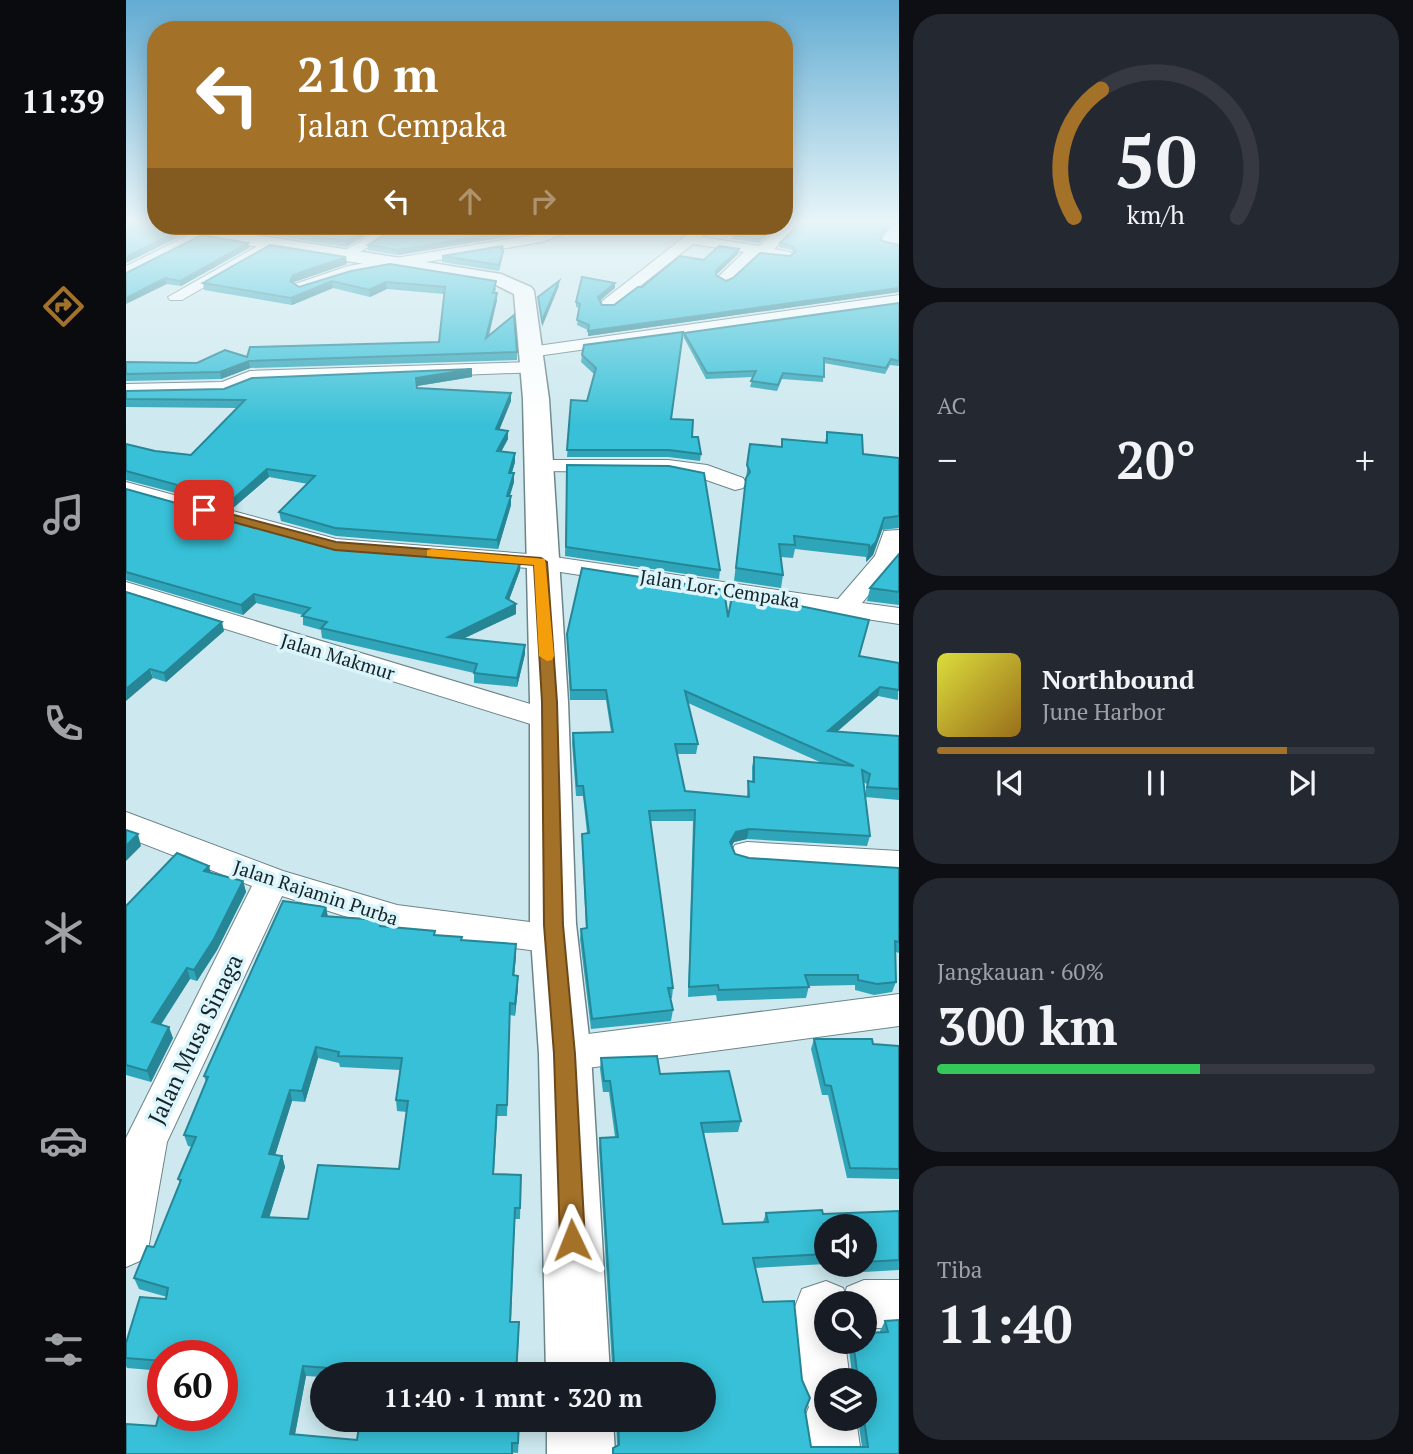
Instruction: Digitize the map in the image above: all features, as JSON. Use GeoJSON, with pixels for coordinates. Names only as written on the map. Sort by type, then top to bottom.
{"type":"FeatureCollection","features":[{"type":"Feature","properties":{"kind":"main road"},"geometry":{"type":"LineString","coordinates":[[523,290],[531,360],[538,466],[550,720],[554,939],[565,1054],[578,1362]]}},
{"type":"Feature","properties":{"kind":"main road"},"geometry":{"type":"LineString","coordinates":[[580,1432],[581,1454]]}},
{"type":"Feature","properties":{"kind":"street"},"geometry":{"type":"LineString","coordinates":[[176,297],[187,290]]}},
{"type":"Feature","properties":{"kind":"street"},"geometry":{"type":"LineString","coordinates":[[607,303],[624,290]]}},
{"type":"Feature","properties":{"kind":"street"},"geometry":{"type":"LineString","coordinates":[[126,390],[225,388],[250,377],[531,360],[898,300]]}},
{"type":"Feature","properties":{"kind":"street"},"geometry":{"type":"LineString","coordinates":[[538,466],[668,466],[699,470],[735,483]]}},
{"type":"Feature","properties":{"kind":"street","name":"Jalan Lor. Cempaka"},"geometry":{"type":"LineString","coordinates":[[126,489],[335,546],[541,562],[898,616]]}},
{"type":"Feature","properties":{"kind":"street"},"geometry":{"type":"LineString","coordinates":[[844,608],[887,557],[892,536]]}},
{"type":"Feature","properties":{"kind":"street","name":"Jalan Makmur"},"geometry":{"type":"LineString","coordinates":[[126,590],[550,720]]}},
{"type":"Feature","properties":{"kind":"street","name":"Jalan Rajamin Purba"},"geometry":{"type":"LineString","coordinates":[[126,824],[272,880],[397,919],[554,939]]}},
{"type":"Feature","properties":{"kind":"street"},"geometry":{"type":"LineString","coordinates":[[747,854],[898,864]]}},
{"type":"Feature","properties":{"kind":"street","name":"Jalan Musa Sinaga"},"geometry":{"type":"LineString","coordinates":[[126,1244],[136,1138],[272,880]]}},
{"type":"Feature","properties":{"kind":"street"},"geometry":{"type":"LineString","coordinates":[[565,1054],[898,1010]]}},
{"type":"Feature","properties":{"kind":"street"},"geometry":{"type":"LineString","coordinates":[[856,1016],[898,1024]]}},
{"type":"Feature","properties":{"kind":"street"},"geometry":{"type":"LineString","coordinates":[[877,1304],[898,1304]]}},
{"type":"Feature","properties":{"kind":"street"},"geometry":{"type":"LineString","coordinates":[[832,1431],[835,1454]]}},
{"type":"Feature","properties":{"kind":"building"},"geometry":{"type":"Polygon","coordinates":[[[126,290],[142,290],[126,298],[126,290]]]}},
{"type":"Feature","properties":{"kind":"building"},"geometry":{"type":"Polygon","coordinates":[[[243,290],[311,290],[291,298],[243,290]]]}},
{"type":"Feature","properties":{"kind":"building"},"geometry":{"type":"Polygon","coordinates":[[[445,290],[494,290],[493,293],[497,293],[486,338],[514,315],[517,352],[249,361],[220,372],[126,374],[126,362],[197,363],[225,350],[247,357],[250,347],[439,342],[445,290]]]}},
{"type":"Feature","properties":{"kind":"building"},"geometry":{"type":"Polygon","coordinates":[[[547,290],[555,290],[542,321],[538,297],[547,290]]]}},
{"type":"Feature","properties":{"kind":"building"},"geometry":{"type":"Polygon","coordinates":[[[579,290],[607,290],[598,297],[602,305],[614,305],[634,290],[886,290],[588,331],[589,325],[577,320],[580,304],[576,302],[579,290]]]}},
{"type":"Feature","properties":{"kind":"building"},"geometry":{"type":"Polygon","coordinates":[[[899,303],[899,361],[891,359],[886,368],[824,358],[824,377],[783,373],[778,385],[751,381],[756,371],[707,373],[684,333],[899,303]]]}},
{"type":"Feature","properties":{"kind":"building"},"geometry":{"type":"Polygon","coordinates":[[[683,332],[671,419],[693,420],[692,437],[698,437],[701,454],[669,450],[567,450],[571,400],[587,401],[596,368],[582,355],[584,345],[683,332]]]}},
{"type":"Feature","properties":{"kind":"building"},"geometry":{"type":"Polygon","coordinates":[[[472,369],[416,378],[417,388],[511,393],[496,429],[508,431],[497,451],[515,453],[509,473],[514,473],[507,496],[511,496],[497,540],[335,528],[279,512],[315,476],[267,469],[232,500],[126,471],[126,444],[191,455],[245,400],[126,399],[126,391],[224,389],[252,378],[472,369]]]}},
{"type":"Feature","properties":{"kind":"building"},"geometry":{"type":"Polygon","coordinates":[[[827,432],[862,435],[863,454],[899,458],[899,516],[884,518],[876,542],[869,549],[869,545],[794,536],[795,545],[779,544],[783,575],[736,568],[746,478],[750,472],[747,465],[750,444],[782,447],[782,439],[827,443],[827,432]]]}},
{"type":"Feature","properties":{"kind":"building"},"geometry":{"type":"Polygon","coordinates":[[[567,465],[669,466],[704,473],[720,570],[566,547],[567,465]]]}},
{"type":"Feature","properties":{"kind":"building"},"geometry":{"type":"Polygon","coordinates":[[[126,489],[333,547],[521,561],[506,598],[516,604],[448,637],[525,645],[517,678],[474,673],[477,664],[321,628],[327,622],[302,616],[310,608],[254,594],[241,605],[126,572],[126,489]]]}},
{"type":"Feature","properties":{"kind":"building"},"geometry":{"type":"Polygon","coordinates":[[[899,554],[899,592],[870,588],[899,554]]]}},
{"type":"Feature","properties":{"kind":"building"},"geometry":{"type":"Polygon","coordinates":[[[582,568],[724,590],[728,617],[733,591],[785,599],[785,603],[869,620],[859,656],[899,663],[899,690],[880,687],[828,731],[899,736],[899,789],[867,787],[870,774],[862,770],[870,836],[749,829],[736,832],[730,842],[735,854],[749,858],[899,868],[896,982],[877,984],[858,980],[858,975],[805,975],[809,987],[719,990],[718,985],[689,987],[695,810],[649,811],[673,988],[668,988],[673,1010],[592,1019],[581,929],[587,928],[582,834],[589,833],[583,786],[577,786],[573,733],[613,732],[606,690],[571,690],[567,634],[582,568]],[[685,691],[698,744],[675,744],[685,791],[749,797],[748,781],[754,782],[754,757],[854,766],[685,691]]]}},
{"type":"Feature","properties":{"kind":"building"},"geometry":{"type":"Polygon","coordinates":[[[126,592],[222,622],[164,673],[150,669],[126,689],[126,592]]]}},
{"type":"Feature","properties":{"kind":"building"},"geometry":{"type":"Polygon","coordinates":[[[126,830],[138,834],[126,846],[126,830]]]}},
{"type":"Feature","properties":{"kind":"building"},"geometry":{"type":"Polygon","coordinates":[[[177,853],[209,866],[204,871],[243,881],[214,939],[194,970],[187,968],[152,1022],[169,1027],[147,1071],[126,1065],[126,906],[177,853]]]}},
{"type":"Feature","properties":{"kind":"building"},"geometry":{"type":"Polygon","coordinates":[[[283,901],[326,907],[322,916],[381,920],[380,926],[435,931],[434,935],[462,937],[461,940],[516,944],[513,975],[518,976],[515,1004],[510,1003],[507,1105],[497,1105],[493,1174],[521,1175],[520,1208],[515,1208],[510,1322],[519,1322],[517,1362],[310,1362],[310,1367],[303,1366],[290,1434],[357,1440],[358,1432],[518,1432],[518,1443],[512,1443],[512,1454],[126,1454],[126,1424],[147,1425],[147,1431],[238,1431],[238,1340],[147,1340],[147,1360],[126,1358],[126,1343],[140,1297],[166,1299],[168,1288],[134,1278],[147,1246],[154,1247],[181,1180],[178,1179],[196,1137],[184,1135],[208,1077],[204,1076],[283,901]],[[316,1047],[302,1091],[290,1090],[269,1154],[282,1156],[262,1217],[308,1219],[318,1165],[399,1169],[408,1101],[396,1100],[402,1058],[338,1056],[339,1052],[316,1047]]]}},
{"type":"Feature","properties":{"kind":"building"},"geometry":{"type":"Polygon","coordinates":[[[814,1039],[872,1039],[873,1044],[899,1046],[899,1169],[850,1168],[831,1086],[825,1085],[814,1039]]]}},
{"type":"Feature","properties":{"kind":"building"},"geometry":{"type":"Polygon","coordinates":[[[657,1056],[660,1074],[729,1071],[741,1121],[701,1123],[723,1224],[768,1222],[766,1213],[822,1210],[823,1214],[814,1214],[814,1255],[753,1258],[763,1302],[794,1301],[802,1380],[810,1398],[805,1410],[811,1447],[868,1447],[866,1431],[877,1431],[877,1368],[857,1368],[855,1354],[877,1354],[877,1332],[888,1332],[885,1321],[899,1320],[899,1454],[613,1454],[613,1448],[619,1445],[618,1432],[716,1432],[716,1362],[614,1362],[600,1138],[618,1137],[610,1081],[604,1081],[601,1058],[657,1056]]]}},
{"type":"Feature","properties":{"kind":"building"},"geometry":{"type":"Polygon","coordinates":[[[899,1211],[899,1260],[877,1261],[877,1214],[823,1214],[899,1211]]]}},
{"type":"Feature","properties":{"kind":"slow traffic"},"geometry":{"type":"LineString","coordinates":[[432,553],[541,562],[547,656]]}},
{"type":"Feature","properties":{"kind":"route"},"geometry":{"type":"LineString","coordinates":[[204,510],[335,546],[541,562],[549,702],[553,925],[565,1054],[572,1240]]}}]}
